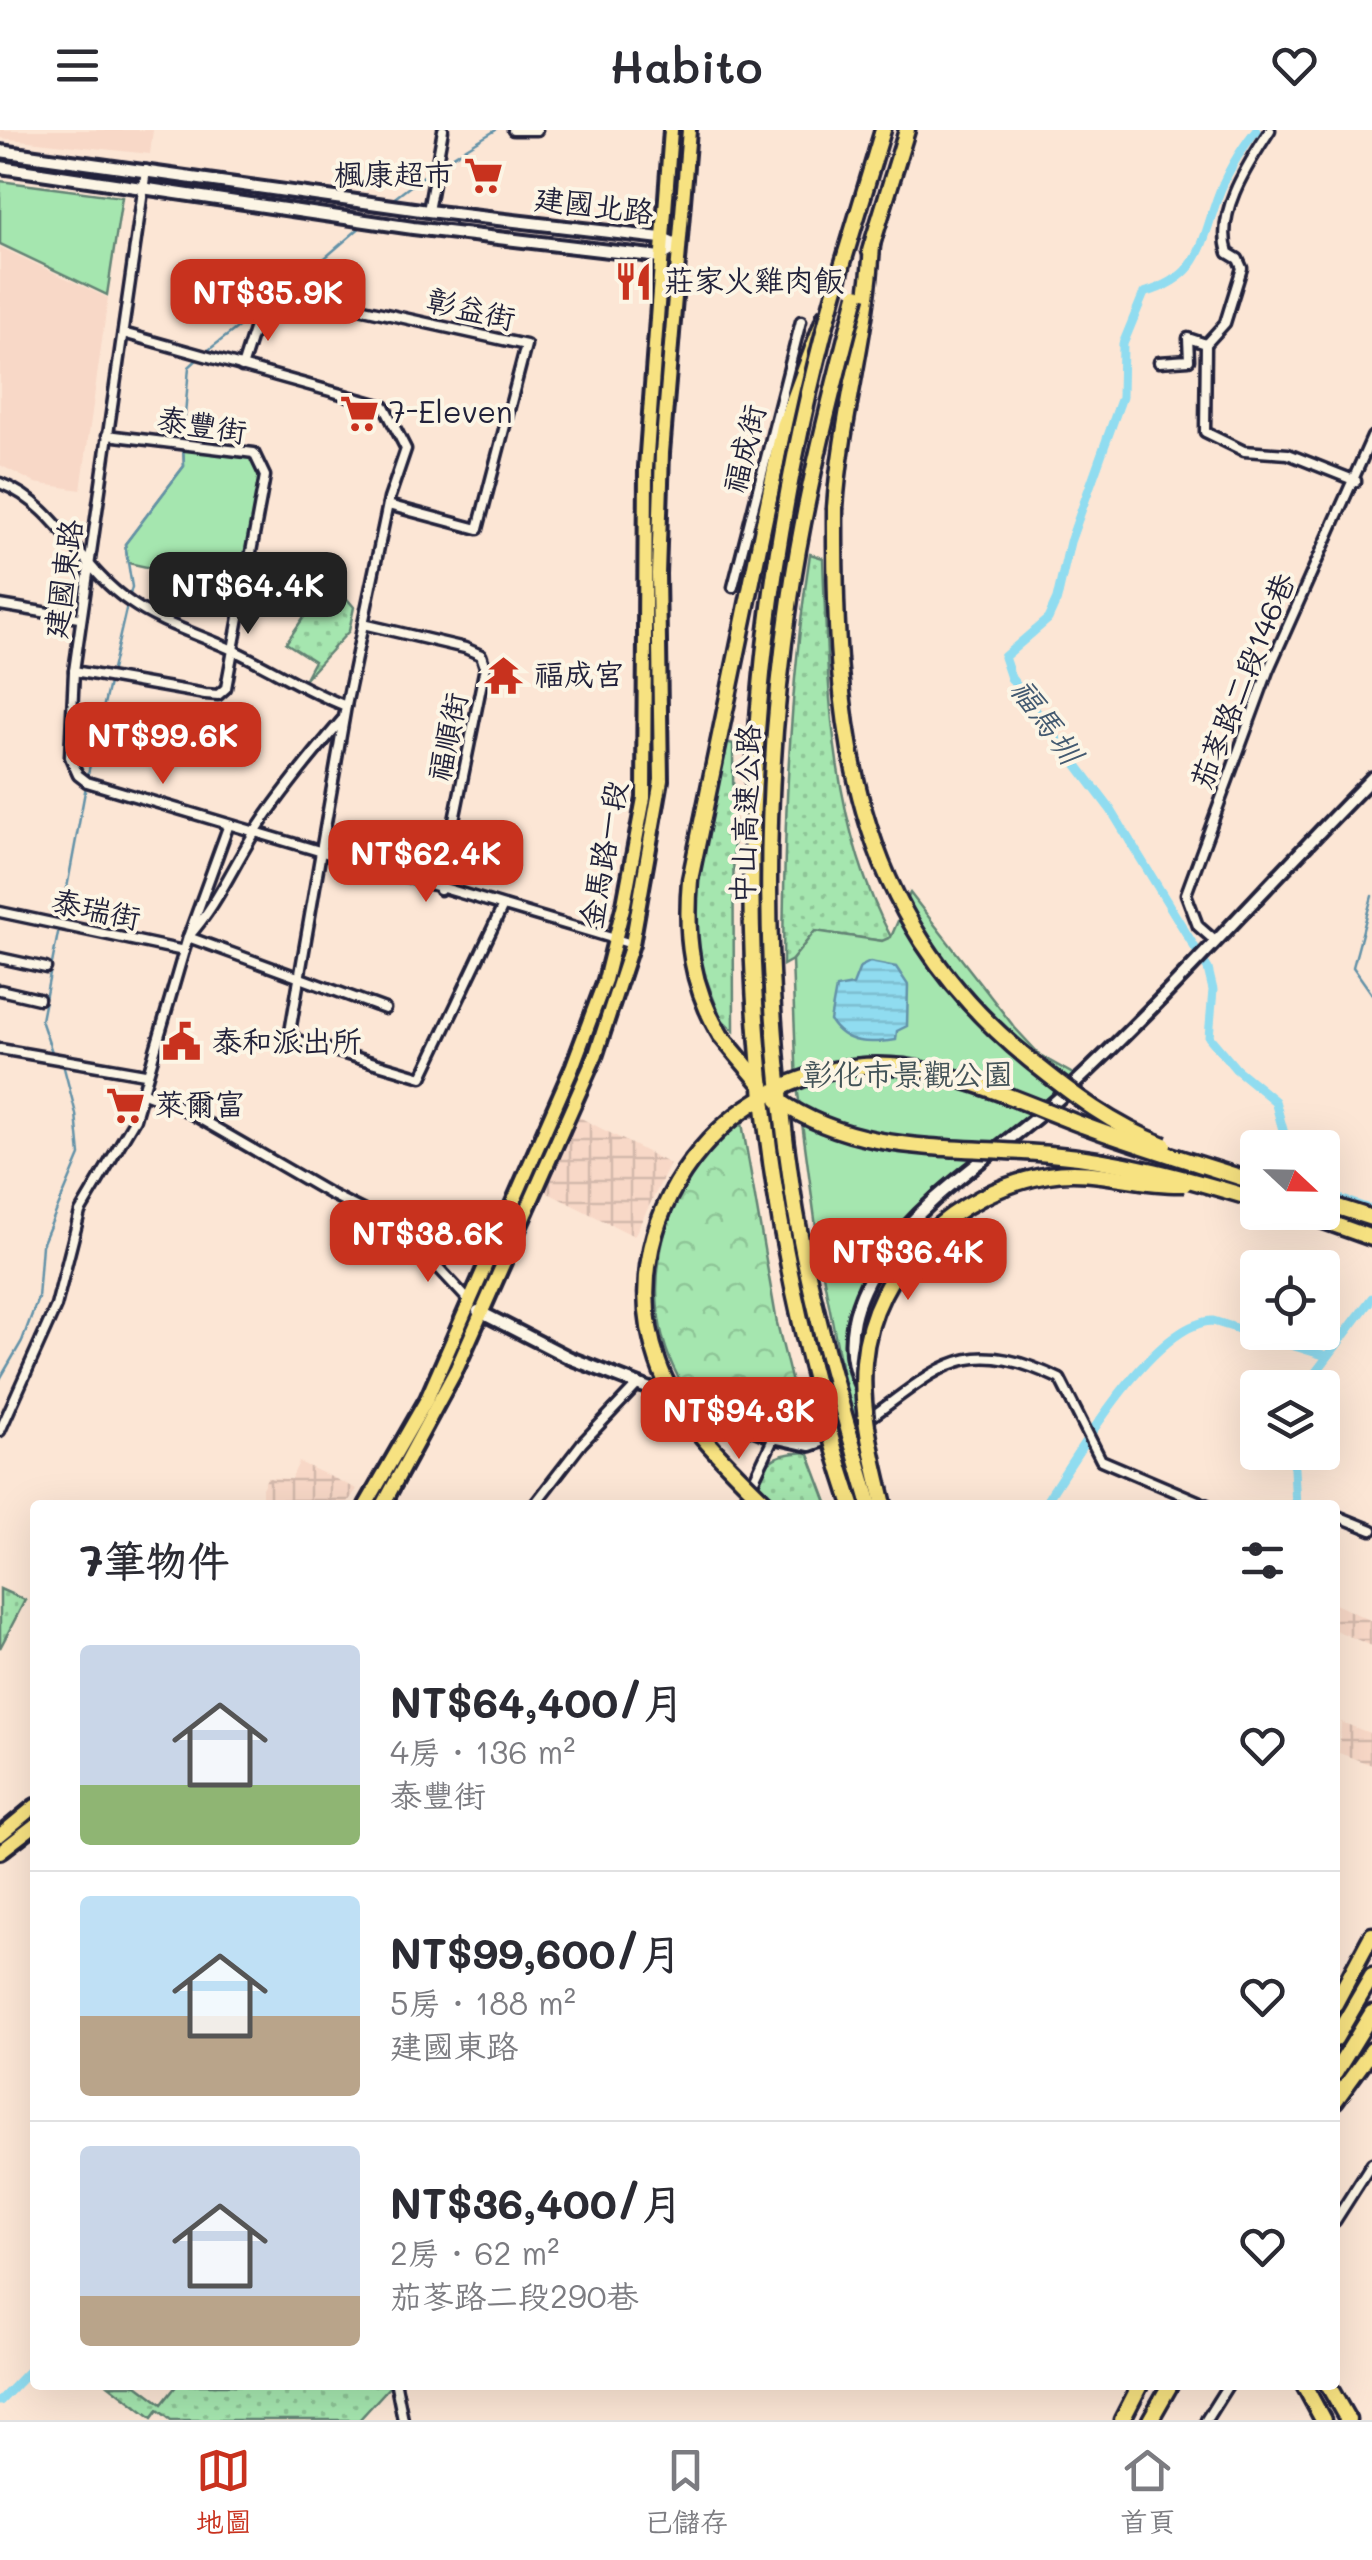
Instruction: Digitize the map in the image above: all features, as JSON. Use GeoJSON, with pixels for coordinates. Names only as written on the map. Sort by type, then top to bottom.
{"type":"FeatureCollection","features":[{"type":"Feature","properties":{"kind":"highway","name":"中山高速公路"},"geometry":{"type":"LineString","coordinates":[[851,1500],[808,1357],[779,1222],[752,1008],[750,858],[764,630],[791,474],[833,298],[883,130]]}},
{"type":"Feature","properties":{"kind":"highway","name":"中山高速公路"},"geometry":{"type":"LineString","coordinates":[[869,1500],[828,1358],[792,1189],[777,1064],[770,924],[771,782],[790,597],[831,396],[907,130]]}},
{"type":"Feature","properties":{"kind":"highway"},"geometry":{"type":"LineString","coordinates":[[872,246],[869,296],[842,440],[835,508],[836,639],[851,768],[883,872],[909,922],[970,1007],[1091,1108],[1120,1127],[1240,1176]]}},
{"type":"Feature","properties":{"kind":"highway"},"geometry":{"type":"LineString","coordinates":[[833,298],[784,426],[695,842],[687,916],[693,969],[703,1002],[731,1050],[775,1097],[805,1117],[849,1135],[889,1144],[1105,1160],[1240,1195]]}},
{"type":"Feature","properties":{"kind":"highway"},"geometry":{"type":"LineString","coordinates":[[763,1500],[687,1417],[659,1366],[646,1307],[650,1251],[673,1187],[705,1142],[746,1107],[804,1080],[872,1066],[904,1067],[974,1084],[1144,1148],[1240,1177]]}},
{"type":"Feature","properties":{"kind":"highway"},"geometry":{"type":"LineString","coordinates":[[883,1500],[867,1433],[864,1359],[885,1293],[928,1234],[979,1196],[1048,1175],[1072,1172],[1163,1185],[1198,1183]]}},
{"type":"Feature","properties":{"kind":"highway"},"geometry":{"type":"LineString","coordinates":[[1340,1208],[1372,1218]]}},
{"type":"Feature","properties":{"kind":"highway"},"geometry":{"type":"LineString","coordinates":[[1340,1227],[1372,1238]]}},
{"type":"Feature","properties":{"kind":"highway"},"geometry":{"type":"LineString","coordinates":[[1340,1995],[1372,1935]]}},
{"type":"Feature","properties":{"kind":"highway"},"geometry":{"type":"LineString","coordinates":[[1340,2030],[1372,1976]]}},
{"type":"Feature","properties":{"kind":"highway"},"geometry":{"type":"LineString","coordinates":[[1340,2066],[1372,2013]]}},
{"type":"Feature","properties":{"kind":"highway"},"geometry":{"type":"LineString","coordinates":[[1340,2094],[1372,2050]]}},
{"type":"Feature","properties":{"kind":"highway"},"geometry":{"type":"LineString","coordinates":[[1122,2420],[1137,2390]]}},
{"type":"Feature","properties":{"kind":"highway"},"geometry":{"type":"LineString","coordinates":[[1150,2420],[1167,2390]]}},
{"type":"Feature","properties":{"kind":"highway"},"geometry":{"type":"LineString","coordinates":[[1307,2390],[1324,2420]]}},
{"type":"Feature","properties":{"kind":"highway"},"geometry":{"type":"LineString","coordinates":[[1331,2390],[1348,2420]]}},
{"type":"Feature","properties":{"kind":"main road","name":"金馬路一段"},"geometry":{"type":"LineString","coordinates":[[369,1500],[413,1428],[470,1302],[572,1068],[616,941],[644,798],[644,518],[671,130]]}},
{"type":"Feature","properties":{"kind":"main road","name":"金馬路一段"},"geometry":{"type":"LineString","coordinates":[[386,1500],[426,1432],[481,1314],[596,1054],[632,944],[660,792],[658,570],[689,130]]}},
{"type":"Feature","properties":{"kind":"main road"},"geometry":{"type":"LineString","coordinates":[[0,1835],[30,1810]]}},
{"type":"Feature","properties":{"kind":"main road"},"geometry":{"type":"LineString","coordinates":[[0,1852],[30,1829]]}},
{"type":"Feature","properties":{"kind":"street"},"geometry":{"type":"LineString","coordinates":[[428,212],[443,130]]}},
{"type":"Feature","properties":{"kind":"street"},"geometry":{"type":"LineString","coordinates":[[513,130],[537,130]]}},
{"type":"Feature","properties":{"kind":"street"},"geometry":{"type":"LineString","coordinates":[[1270,130],[1244,169],[1229,215],[1224,240],[1228,253],[1238,259],[1241,278],[1225,323],[1206,344],[1205,432],[1244,451],[1288,454],[1356,481]]}},
{"type":"Feature","properties":{"kind":"street","name":"建國北路"},"geometry":{"type":"LineString","coordinates":[[0,151],[428,212],[661,238],[678,246]]}},
{"type":"Feature","properties":{"kind":"street","name":"建國北路"},"geometry":{"type":"LineString","coordinates":[[0,166],[413,228],[660,257],[678,246]]}},
{"type":"Feature","properties":{"kind":"street","name":"建國東路"},"geometry":{"type":"LineString","coordinates":[[146,170],[79,618],[68,743],[70,757],[85,781],[228,828],[632,944]]}},
{"type":"Feature","properties":{"kind":"street","name":"彰益街"},"geometry":{"type":"LineString","coordinates":[[242,367],[258,307],[266,292],[278,290],[526,345],[478,529],[388,506]]}},
{"type":"Feature","properties":{"kind":"street","name":"福成街"},"geometry":{"type":"LineString","coordinates":[[733,587],[801,321]]}},
{"type":"Feature","properties":{"kind":"street"},"geometry":{"type":"LineString","coordinates":[[123,333],[384,406],[406,449],[388,506],[362,624],[290,1032],[296,1040],[422,1077],[502,908]]}},
{"type":"Feature","properties":{"kind":"street"},"geometry":{"type":"LineString","coordinates":[[1159,362],[1189,360],[1188,338],[1206,344]]}},
{"type":"Feature","properties":{"kind":"street","name":"泰豐街"},"geometry":{"type":"LineString","coordinates":[[74,671],[218,695],[226,688],[265,476],[262,462],[254,453],[107,435]]}},
{"type":"Feature","properties":{"kind":"street","name":"茄苳路二段146巷"},"geometry":{"type":"LineString","coordinates":[[1214,940],[1198,926],[1186,894],[1268,671],[1356,481],[1372,437]]}},
{"type":"Feature","properties":{"kind":"street"},"geometry":{"type":"LineString","coordinates":[[0,483],[27,494],[45,510],[90,564],[130,603],[234,650],[345,711]]}},
{"type":"Feature","properties":{"kind":"street"},"geometry":{"type":"LineString","coordinates":[[0,605],[79,618]]}},
{"type":"Feature","properties":{"kind":"street","name":"福順街"},"geometry":{"type":"LineString","coordinates":[[362,624],[466,648],[480,654],[485,666],[440,890]]}},
{"type":"Feature","properties":{"kind":"street"},"geometry":{"type":"LineString","coordinates":[[188,937],[211,910],[254,834],[345,711]]}},
{"type":"Feature","properties":{"kind":"street"},"geometry":{"type":"LineString","coordinates":[[865,1394],[853,1369],[851,1324],[864,1288],[905,1226],[1045,1112],[1372,778]]}},
{"type":"Feature","properties":{"kind":"street"},"geometry":{"type":"LineString","coordinates":[[0,1431],[56,1306],[80,1212],[134,1119],[188,937],[228,828]]}},
{"type":"Feature","properties":{"kind":"street","name":"泰瑞街"},"geometry":{"type":"LineString","coordinates":[[0,912],[184,950]]}},
{"type":"Feature","properties":{"kind":"street"},"geometry":{"type":"LineString","coordinates":[[188,937],[386,1009]]}},
{"type":"Feature","properties":{"kind":"street"},"geometry":{"type":"LineString","coordinates":[[0,958],[46,968]]}},
{"type":"Feature","properties":{"kind":"street"},"geometry":{"type":"LineString","coordinates":[[0,990],[38,999]]}},
{"type":"Feature","properties":{"kind":"street"},"geometry":{"type":"LineString","coordinates":[[0,1049],[145,1074]]}},
{"type":"Feature","properties":{"kind":"street"},"geometry":{"type":"LineString","coordinates":[[141,1092],[176,1105],[332,1195],[424,1241],[434,1263],[481,1314],[570,1358],[774,1437],[810,1444],[867,1423],[934,1372],[977,1354],[995,1355],[1060,1379],[1101,1460],[1194,1500]]}},
{"type":"Feature","properties":{"kind":"street"},"geometry":{"type":"LineString","coordinates":[[867,1423],[865,1394],[870,1339],[884,1308],[928,1240],[961,1216]]}},
{"type":"Feature","properties":{"kind":"street"},"geometry":{"type":"LineString","coordinates":[[538,1500],[582,1443],[638,1384]]}},
{"type":"Feature","properties":{"kind":"street"},"geometry":{"type":"LineString","coordinates":[[744,1500],[774,1437]]}},
{"type":"Feature","properties":{"kind":"street"},"geometry":{"type":"LineString","coordinates":[[1340,1518],[1372,1530]]}},
{"type":"Feature","properties":{"kind":"street"},"geometry":{"type":"LineString","coordinates":[[1340,2213],[1372,2164]]}},
{"type":"Feature","properties":{"kind":"street"},"geometry":{"type":"LineString","coordinates":[[397,2390],[403,2420]]}},
{"type":"Feature","properties":{"kind":"street"},"geometry":{"type":"LineString","coordinates":[[1206,2420],[1225,2390]]}},
{"type":"Feature","properties":{"kind":"shaded area"},"geometry":{"type":"Polygon","coordinates":[[[0,130],[153,130],[150,154],[0,138],[0,130]]]}},
{"type":"Feature","properties":{"kind":"shaded area"},"geometry":{"type":"Polygon","coordinates":[[[0,247],[108,298],[81,490],[35,483],[0,465],[0,247]]]}},
{"type":"Feature","properties":{"kind":"shaded area"},"geometry":{"type":"Polygon","coordinates":[[[579,1117],[670,1164],[634,1236],[542,1190],[579,1117]]]}},
{"type":"Feature","properties":{"kind":"shaded area"},"geometry":{"type":"Polygon","coordinates":[[[299,1462],[357,1489],[349,1500],[262,1500],[267,1478],[291,1479],[299,1462]]]}},
{"type":"Feature","properties":{"kind":"shaded area"},"geometry":{"type":"Polygon","coordinates":[[[1340,1606],[1372,1621],[1372,1646],[1340,1632],[1340,1606]]]}},
{"type":"Feature","properties":{"kind":"shaded area"},"geometry":{"type":"Polygon","coordinates":[[[1341,1722],[1372,1734],[1372,1765],[1340,1753],[1341,1722]]]}},
{"type":"Feature","properties":{"kind":"green space"},"geometry":{"type":"Polygon","coordinates":[[[0,181],[122,197],[107,295],[0,244],[0,181]]]}},
{"type":"Feature","properties":{"kind":"green space"},"geometry":{"type":"Polygon","coordinates":[[[183,444],[254,453],[265,476],[244,588],[128,563],[125,544],[184,466],[183,444]]]}},
{"type":"Feature","properties":{"kind":"green space"},"geometry":{"type":"Polygon","coordinates":[[[810,554],[823,558],[830,704],[844,800],[870,893],[891,937],[883,941],[815,931],[792,960],[783,965],[789,759],[810,554]]]}},
{"type":"Feature","properties":{"kind":"green space"},"geometry":{"type":"Polygon","coordinates":[[[330,579],[354,607],[349,631],[304,680],[314,661],[286,643],[330,579]]]}},
{"type":"Feature","properties":{"kind":"green space"},"geometry":{"type":"Polygon","coordinates":[[[717,739],[733,744],[734,1031],[721,1019],[694,946],[693,884],[717,739]]]}},
{"type":"Feature","properties":{"kind":"green space","name":"彰化市景觀公園"},"geometry":{"type":"Polygon","coordinates":[[[910,893],[1015,1028],[1041,1056],[1080,1078],[892,1241],[853,1319],[865,1415],[859,1424],[852,1421],[821,1264],[797,1086],[792,960],[815,931],[882,941],[891,937],[910,893]]]}},
{"type":"Feature","properties":{"kind":"green space"},"geometry":{"type":"Polygon","coordinates":[[[742,1123],[777,1323],[805,1435],[797,1437],[693,1399],[673,1366],[661,1329],[657,1290],[661,1251],[672,1213],[689,1178],[713,1147],[742,1123]]]}},
{"type":"Feature","properties":{"kind":"green space"},"geometry":{"type":"Polygon","coordinates":[[[808,1452],[826,1500],[771,1500],[756,1483],[770,1461],[808,1452]]]}},
{"type":"Feature","properties":{"kind":"green space"},"geometry":{"type":"Polygon","coordinates":[[[0,1589],[25,1600],[0,1648],[0,1589]]]}},
{"type":"Feature","properties":{"kind":"green space"},"geometry":{"type":"Polygon","coordinates":[[[116,2390],[144,2390],[162,2404],[173,2390],[386,2390],[359,2420],[171,2420],[158,2410],[152,2418],[116,2390]]]}},
{"type":"Feature","properties":{"kind":"water"},"geometry":{"type":"Polygon","coordinates":[[[870,962],[896,967],[908,985],[907,1026],[897,1031],[896,1040],[851,1039],[830,1021],[836,988],[853,985],[860,967],[870,962]]]}},
{"type":"Feature","properties":{"kind":"waterway"},"geometry":{"type":"LineString","coordinates":[[440,164],[496,130]]}},
{"type":"Feature","properties":{"kind":"waterway","name":"福馬圳"},"geometry":{"type":"LineString","coordinates":[[1256,130],[1224,180],[1195,258],[1177,278],[1144,293],[1123,344],[1122,397],[1070,542],[1057,599],[1048,619],[1004,657],[1011,678],[1111,810],[1208,969],[1213,990],[1209,1037],[1236,1069],[1275,1101],[1283,1130]]}},
{"type":"Feature","properties":{"kind":"waterway"},"geometry":{"type":"LineString","coordinates":[[392,200],[433,169]]}},
{"type":"Feature","properties":{"kind":"waterway"},"geometry":{"type":"LineString","coordinates":[[290,288],[363,225]]}},
{"type":"Feature","properties":{"kind":"waterway"},"geometry":{"type":"LineString","coordinates":[[266,306],[283,293]]}},
{"type":"Feature","properties":{"kind":"waterway"},"geometry":{"type":"LineString","coordinates":[[206,352],[255,314]]}},
{"type":"Feature","properties":{"kind":"waterway"},"geometry":{"type":"LineString","coordinates":[[183,439],[189,367],[200,357]]}},
{"type":"Feature","properties":{"kind":"waterway"},"geometry":{"type":"LineString","coordinates":[[129,598],[132,587],[125,544],[184,466],[183,447]]}},
{"type":"Feature","properties":{"kind":"waterway"},"geometry":{"type":"LineString","coordinates":[[87,778],[127,605]]}},
{"type":"Feature","properties":{"kind":"waterway"},"geometry":{"type":"LineString","coordinates":[[61,920],[86,786]]}},
{"type":"Feature","properties":{"kind":"waterway"},"geometry":{"type":"LineString","coordinates":[[1372,896],[1353,967],[1372,994]]}},
{"type":"Feature","properties":{"kind":"waterway"},"geometry":{"type":"LineString","coordinates":[[53,1055],[41,1020],[59,928]]}},
{"type":"Feature","properties":{"kind":"waterway"},"geometry":{"type":"LineString","coordinates":[[0,1379],[22,1341],[38,1298],[42,1245],[80,1155],[76,1114],[63,1064]]}},
{"type":"Feature","properties":{"kind":"waterway","name":"福馬圳"},"geometry":{"type":"LineString","coordinates":[[1340,1199],[1372,1210]]}},
{"type":"Feature","properties":{"kind":"waterway","name":"福馬圳"},"geometry":{"type":"LineString","coordinates":[[1318,1370],[1372,1298]]}},
{"type":"Feature","properties":{"kind":"waterway"},"geometry":{"type":"LineString","coordinates":[[1047,1500],[1118,1396],[1142,1367],[1190,1327],[1213,1321],[1327,1356]]}},
{"type":"Feature","properties":{"kind":"waterway","name":"福馬圳"},"geometry":{"type":"LineString","coordinates":[[1294,1470],[1296,1500]]}},
{"type":"Feature","properties":{"kind":"waterway"},"geometry":{"type":"LineString","coordinates":[[0,2401],[30,2370]]}},
{"type":"Feature","properties":{"kind":"place","name":"楓康超市"},"geometry":{"type":"Point","coordinates":[484,175]}},
{"type":"Feature","properties":{"kind":"place","name":"莊家火雞肉飯"},"geometry":{"type":"Point","coordinates":[634,281]}},
{"type":"Feature","properties":{"kind":"place","name":"7-Eleven"},"geometry":{"type":"Point","coordinates":[359,413]}},
{"type":"Feature","properties":{"kind":"place","name":"福成宮"},"geometry":{"type":"Point","coordinates":[504,675]}},
{"type":"Feature","properties":{"kind":"place","name":"泰和派出所"},"geometry":{"type":"Point","coordinates":[182,1042]}},
{"type":"Feature","properties":{"kind":"place","name":"萊爾富"},"geometry":{"type":"Point","coordinates":[125,1105]}}]}
